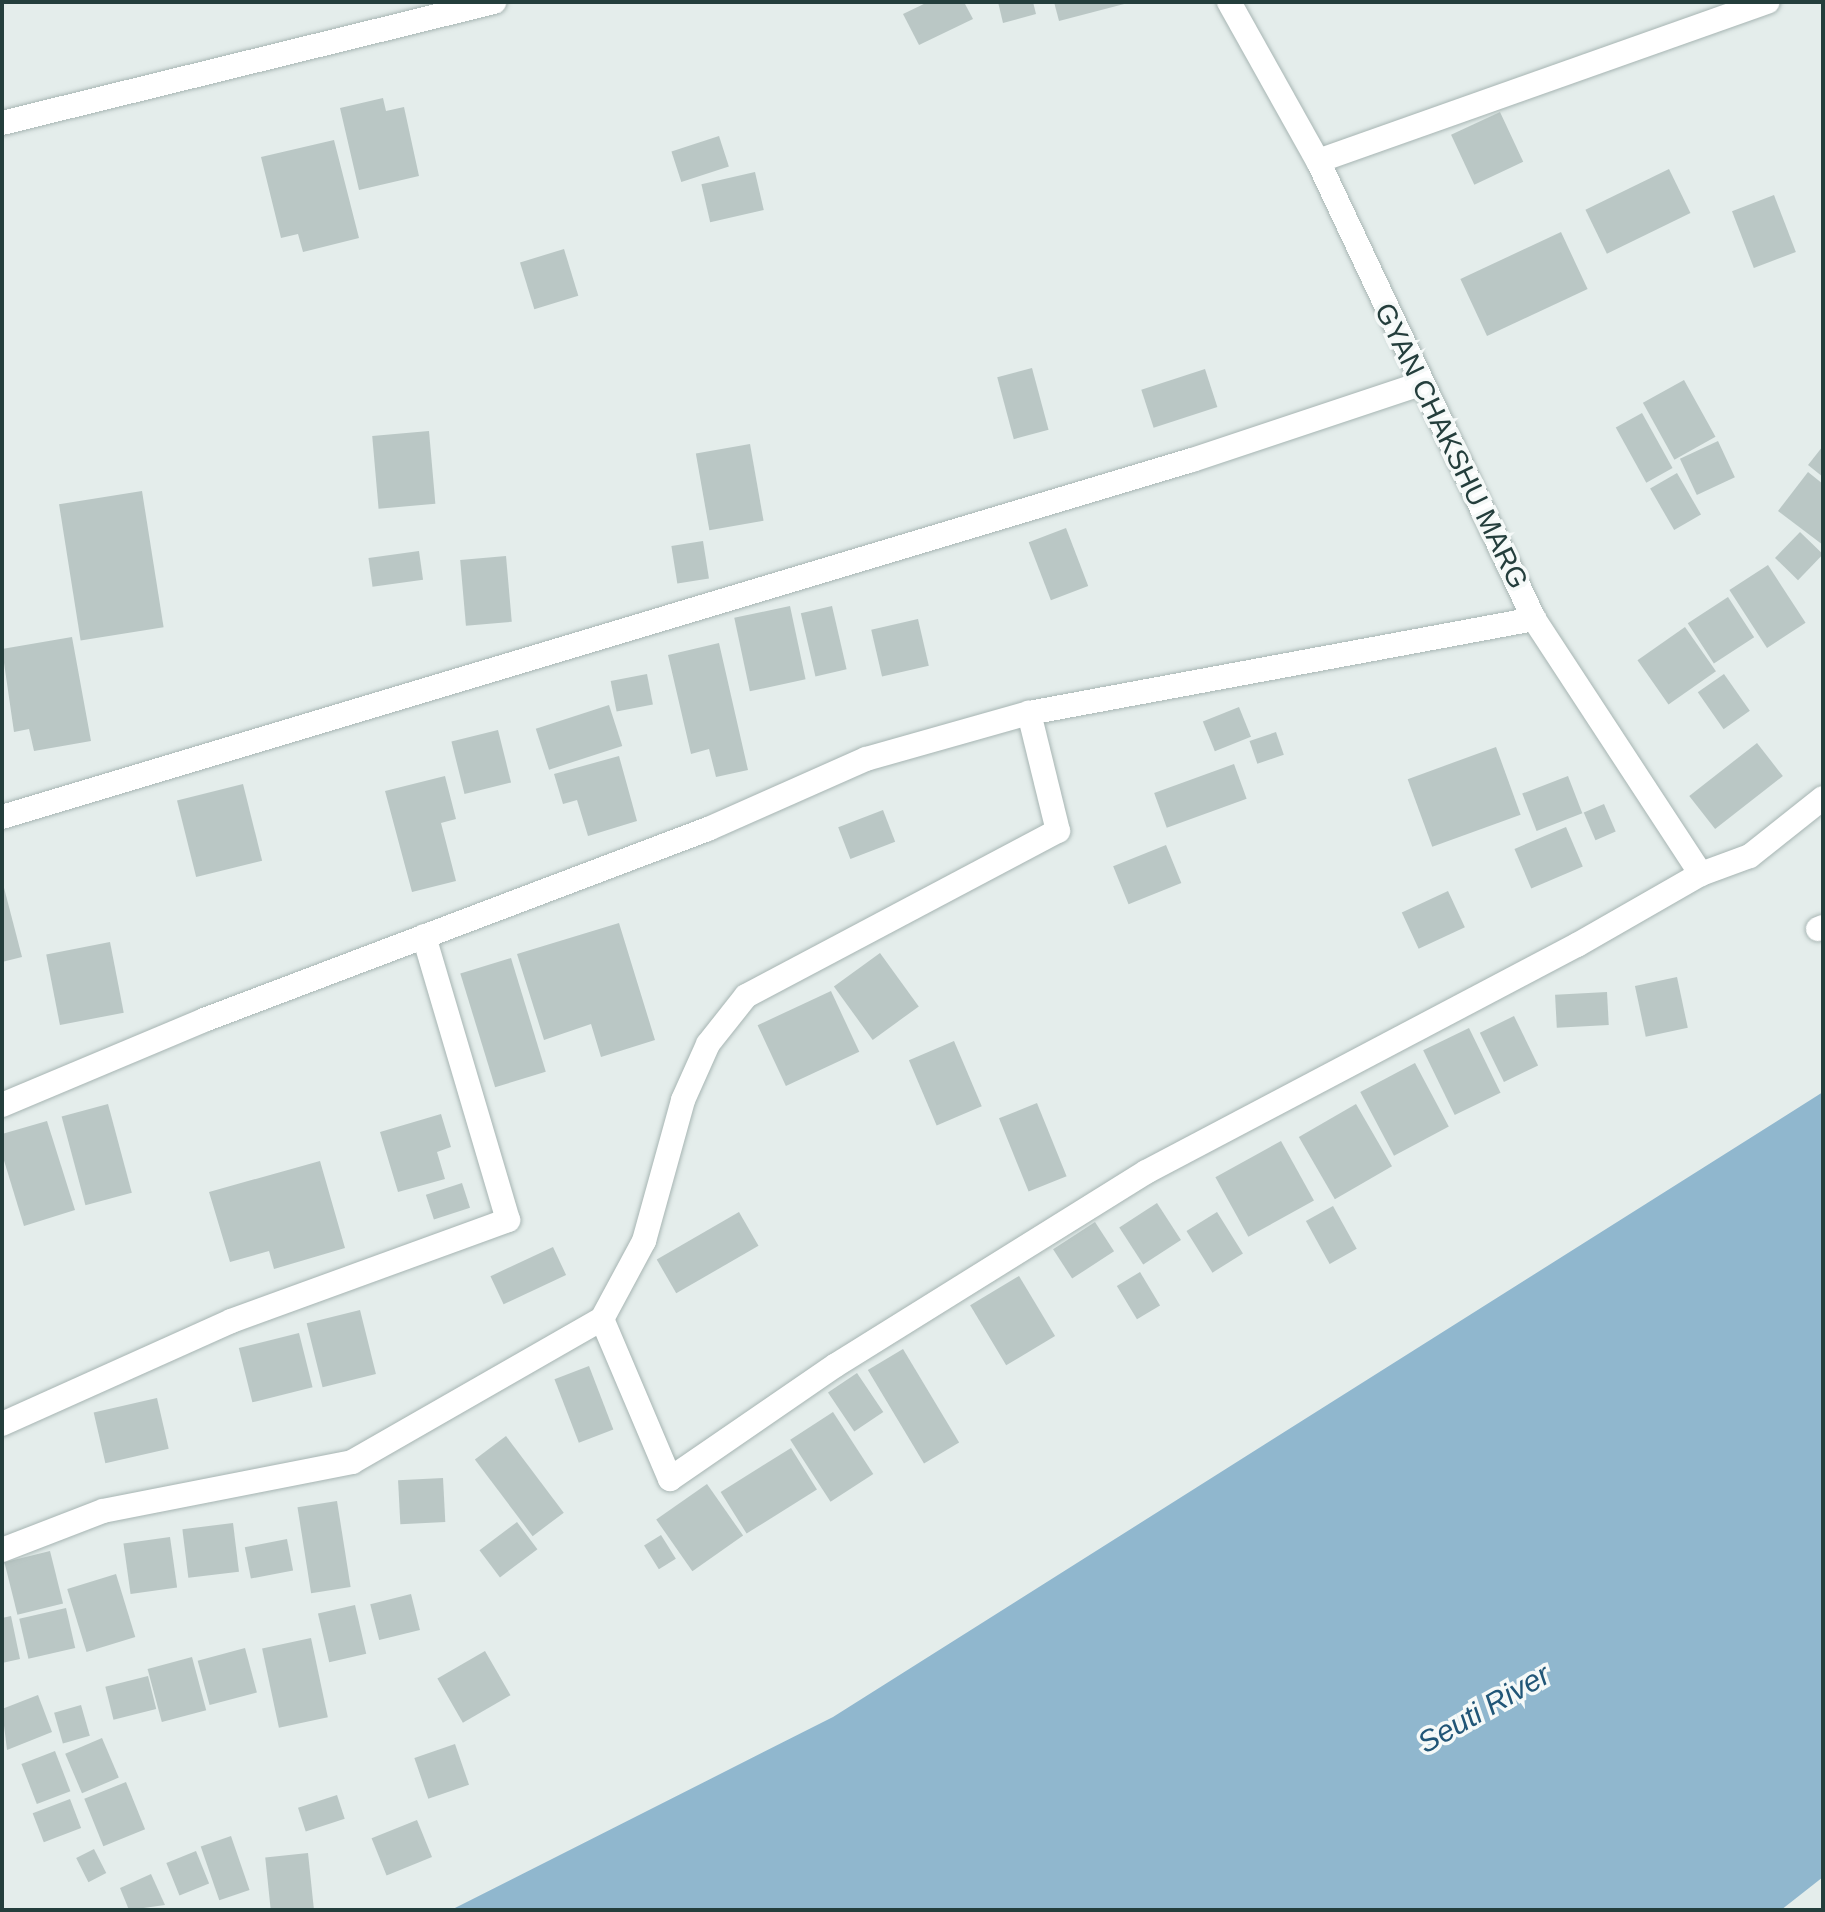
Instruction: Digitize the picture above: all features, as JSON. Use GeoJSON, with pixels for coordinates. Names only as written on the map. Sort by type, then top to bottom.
{"type":"FeatureCollection","features":[{"type":"Feature","properties":{"kind":"street"},"geometry":{"type":"LineString","coordinates":[[2,123],[494,2]]}},
{"type":"Feature","properties":{"kind":"street","name":"GYAN CHAKSHU MARG"},"geometry":{"type":"LineString","coordinates":[[1229,2],[1318,161],[1420,384],[1534,619],[1701,874]]}},
{"type":"Feature","properties":{"kind":"street"},"geometry":{"type":"LineString","coordinates":[[1318,161],[1768,2]]}},
{"type":"Feature","properties":{"kind":"street"},"geometry":{"type":"LineString","coordinates":[[2,817],[1192,460],[1420,384]]}},
{"type":"Feature","properties":{"kind":"street"},"geometry":{"type":"LineString","coordinates":[[2,1105],[424,936],[708,829],[866,759],[1029,713],[1534,619]]}},
{"type":"Feature","properties":{"kind":"street"},"geometry":{"type":"LineString","coordinates":[[2,1550],[103,1511],[352,1462],[602,1319],[644,1241],[683,1100],[708,1044],[746,996],[1058,831],[1029,713]]}},
{"type":"Feature","properties":{"kind":"street"},"geometry":{"type":"LineString","coordinates":[[602,1319],[670,1479],[836,1365],[1146,1172],[1577,945],[1701,874],[1750,856],[1823,798]]}},
{"type":"Feature","properties":{"kind":"street"},"geometry":{"type":"LineString","coordinates":[[2,1424],[231,1321],[508,1220],[424,936]]}},
{"type":"Feature","properties":{"kind":"water","name":"Seuti River"},"geometry":{"type":"Polygon","coordinates":[[[1823,1092],[1823,1877],[1781,1910],[451,1910],[833,1717],[1823,1092]]]}},
{"type":"Feature","properties":{"kind":"building"},"geometry":{"type":"Polygon","coordinates":[[[928,2],[964,2],[973,19],[919,45],[903,14],[928,2]]]}},
{"type":"Feature","properties":{"kind":"building"},"geometry":{"type":"Polygon","coordinates":[[[998,2],[1033,2],[1036,14],[1003,23],[998,2]]]}},
{"type":"Feature","properties":{"kind":"building"},"geometry":{"type":"Polygon","coordinates":[[[1054,2],[1128,2],[1128,3],[1059,21],[1054,2]]]}},
{"type":"Feature","properties":{"kind":"building"},"geometry":{"type":"Polygon","coordinates":[[[383,98],[386,111],[404,107],[419,176],[359,190],[340,108],[383,98]]]}},
{"type":"Feature","properties":{"kind":"building"},"geometry":{"type":"Polygon","coordinates":[[[1500,112],[1523,162],[1474,185],[1451,135],[1500,112]]]}},
{"type":"Feature","properties":{"kind":"building"},"geometry":{"type":"Polygon","coordinates":[[[719,136],[729,166],[681,182],[671,151],[719,136]]]}},
{"type":"Feature","properties":{"kind":"building"},"geometry":{"type":"Polygon","coordinates":[[[334,140],[359,238],[303,252],[298,234],[281,238],[261,157],[334,140]]]}},
{"type":"Feature","properties":{"kind":"building"},"geometry":{"type":"Polygon","coordinates":[[[1669,169],[1690,213],[1607,254],[1585,210],[1669,169]]]}},
{"type":"Feature","properties":{"kind":"building"},"geometry":{"type":"Polygon","coordinates":[[[755,172],[764,210],[710,222],[701,184],[755,172]]]}},
{"type":"Feature","properties":{"kind":"building"},"geometry":{"type":"Polygon","coordinates":[[[1774,195],[1796,252],[1754,268],[1732,211],[1774,195]]]}},
{"type":"Feature","properties":{"kind":"building"},"geometry":{"type":"Polygon","coordinates":[[[1561,232],[1588,289],[1487,336],[1460,279],[1561,232]]]}},
{"type":"Feature","properties":{"kind":"building"},"geometry":{"type":"Polygon","coordinates":[[[564,249],[578,296],[534,309],[520,262],[564,249]]]}},
{"type":"Feature","properties":{"kind":"building"},"geometry":{"type":"Polygon","coordinates":[[[1032,368],[1049,430],[1014,439],[997,377],[1032,368]]]}},
{"type":"Feature","properties":{"kind":"building"},"geometry":{"type":"Polygon","coordinates":[[[1205,369],[1217,407],[1154,428],[1141,390],[1205,369]]]}},
{"type":"Feature","properties":{"kind":"building"},"geometry":{"type":"Polygon","coordinates":[[[1684,380],[1716,437],[1674,460],[1643,403],[1684,380]]]}},
{"type":"Feature","properties":{"kind":"building"},"geometry":{"type":"Polygon","coordinates":[[[1642,413],[1673,468],[1646,483],[1616,428],[1642,413]]]}},
{"type":"Feature","properties":{"kind":"building"},"geometry":{"type":"Polygon","coordinates":[[[429,431],[435,504],[379,509],[372,436],[429,431]]]}},
{"type":"Feature","properties":{"kind":"building"},"geometry":{"type":"Polygon","coordinates":[[[1718,441],[1735,477],[1697,495],[1680,459],[1718,441]]]}},
{"type":"Feature","properties":{"kind":"building"},"geometry":{"type":"Polygon","coordinates":[[[750,444],[764,521],[709,530],[696,454],[750,444]]]}},
{"type":"Feature","properties":{"kind":"building"},"geometry":{"type":"Polygon","coordinates":[[[1823,446],[1823,477],[1808,465],[1823,446]]]}},
{"type":"Feature","properties":{"kind":"building"},"geometry":{"type":"Polygon","coordinates":[[[1808,472],[1823,484],[1823,545],[1778,511],[1808,472]]]}},
{"type":"Feature","properties":{"kind":"building"},"geometry":{"type":"Polygon","coordinates":[[[1677,473],[1701,515],[1674,530],[1650,488],[1677,473]]]}},
{"type":"Feature","properties":{"kind":"building"},"geometry":{"type":"Polygon","coordinates":[[[142,491],[164,627],[81,640],[59,504],[142,491]]]}},
{"type":"Feature","properties":{"kind":"building"},"geometry":{"type":"Polygon","coordinates":[[[1066,528],[1088,586],[1051,600],[1029,542],[1066,528]]]}},
{"type":"Feature","properties":{"kind":"building"},"geometry":{"type":"Polygon","coordinates":[[[1800,532],[1823,554],[1798,580],[1775,558],[1800,532]]]}},
{"type":"Feature","properties":{"kind":"building"},"geometry":{"type":"Polygon","coordinates":[[[703,541],[709,579],[677,584],[671,546],[703,541]]]}},
{"type":"Feature","properties":{"kind":"building"},"geometry":{"type":"Polygon","coordinates":[[[419,551],[423,580],[373,587],[368,558],[419,551]]]}},
{"type":"Feature","properties":{"kind":"building"},"geometry":{"type":"Polygon","coordinates":[[[506,556],[512,622],[466,626],[460,560],[506,556]]]}},
{"type":"Feature","properties":{"kind":"building"},"geometry":{"type":"Polygon","coordinates":[[[1768,565],[1806,623],[1767,648],[1729,590],[1768,565]]]}},
{"type":"Feature","properties":{"kind":"building"},"geometry":{"type":"Polygon","coordinates":[[[1728,597],[1754,637],[1714,663],[1688,623],[1728,597]]]}},
{"type":"Feature","properties":{"kind":"building"},"geometry":{"type":"Polygon","coordinates":[[[790,606],[806,679],[750,691],[734,618],[790,606]]]}},
{"type":"Feature","properties":{"kind":"building"},"geometry":{"type":"Polygon","coordinates":[[[832,606],[847,669],[815,677],[801,613],[832,606]]]}},
{"type":"Feature","properties":{"kind":"building"},"geometry":{"type":"Polygon","coordinates":[[[918,619],[929,666],[882,677],[871,630],[918,619]]]}},
{"type":"Feature","properties":{"kind":"building"},"geometry":{"type":"Polygon","coordinates":[[[1685,627],[1716,671],[1668,705],[1637,660],[1685,627]]]}},
{"type":"Feature","properties":{"kind":"building"},"geometry":{"type":"Polygon","coordinates":[[[72,637],[91,741],[34,751],[29,729],[14,732],[2,649],[72,637]]]}},
{"type":"Feature","properties":{"kind":"building"},"geometry":{"type":"Polygon","coordinates":[[[719,643],[748,770],[716,777],[709,749],[691,754],[668,655],[719,643]]]}},
{"type":"Feature","properties":{"kind":"building"},"geometry":{"type":"Polygon","coordinates":[[[647,674],[653,704],[617,711],[611,681],[647,674]]]}},
{"type":"Feature","properties":{"kind":"building"},"geometry":{"type":"Polygon","coordinates":[[[1724,674],[1750,711],[1724,729],[1698,692],[1724,674]]]}},
{"type":"Feature","properties":{"kind":"building"},"geometry":{"type":"Polygon","coordinates":[[[609,705],[622,746],[549,770],[536,729],[609,705]]]}},
{"type":"Feature","properties":{"kind":"building"},"geometry":{"type":"Polygon","coordinates":[[[1239,707],[1251,737],[1215,751],[1203,722],[1239,707]]]}},
{"type":"Feature","properties":{"kind":"building"},"geometry":{"type":"Polygon","coordinates":[[[498,730],[511,782],[464,794],[451,742],[498,730]]]}},
{"type":"Feature","properties":{"kind":"building"},"geometry":{"type":"Polygon","coordinates":[[[1276,732],[1284,755],[1257,764],[1250,741],[1276,732]]]}},
{"type":"Feature","properties":{"kind":"building"},"geometry":{"type":"Polygon","coordinates":[[[1757,743],[1783,776],[1715,829],[1689,796],[1757,743]]]}},
{"type":"Feature","properties":{"kind":"building"},"geometry":{"type":"Polygon","coordinates":[[[1496,747],[1521,815],[1432,847],[1408,779],[1496,747]]]}},
{"type":"Feature","properties":{"kind":"building"},"geometry":{"type":"Polygon","coordinates":[[[619,756],[637,821],[588,836],[577,800],[563,804],[554,774],[619,756]]]}},
{"type":"Feature","properties":{"kind":"building"},"geometry":{"type":"Polygon","coordinates":[[[1234,764],[1247,799],[1167,828],[1154,793],[1234,764]]]}},
{"type":"Feature","properties":{"kind":"building"},"geometry":{"type":"Polygon","coordinates":[[[445,776],[456,819],[441,823],[456,881],[412,892],[385,791],[445,776]]]}},
{"type":"Feature","properties":{"kind":"building"},"geometry":{"type":"Polygon","coordinates":[[[1568,776],[1582,813],[1537,831],[1522,794],[1568,776]]]}},
{"type":"Feature","properties":{"kind":"building"},"geometry":{"type":"Polygon","coordinates":[[[243,784],[262,861],[196,877],[177,800],[243,784]]]}},
{"type":"Feature","properties":{"kind":"building"},"geometry":{"type":"Polygon","coordinates":[[[1604,804],[1616,832],[1595,840],[1584,813],[1604,804]]]}},
{"type":"Feature","properties":{"kind":"building"},"geometry":{"type":"Polygon","coordinates":[[[883,810],[895,842],[850,859],[838,827],[883,810]]]}},
{"type":"Feature","properties":{"kind":"building"},"geometry":{"type":"Polygon","coordinates":[[[1566,827],[1583,867],[1531,888],[1514,849],[1566,827]]]}},
{"type":"Feature","properties":{"kind":"building"},"geometry":{"type":"Polygon","coordinates":[[[1166,845],[1181,883],[1129,904],[1113,866],[1166,845]]]}},
{"type":"Feature","properties":{"kind":"building"},"geometry":{"type":"Polygon","coordinates":[[[2,880],[22,957],[2,962],[2,880]]]}},
{"type":"Feature","properties":{"kind":"building"},"geometry":{"type":"Polygon","coordinates":[[[1448,891],[1465,927],[1419,949],[1402,913],[1448,891]]]}},
{"type":"Feature","properties":{"kind":"building"},"geometry":{"type":"Polygon","coordinates":[[[619,923],[655,1040],[601,1057],[591,1024],[544,1040],[517,954],[619,923]]]}},
{"type":"Feature","properties":{"kind":"building"},"geometry":{"type":"Polygon","coordinates":[[[110,942],[124,1013],[60,1025],[46,954],[110,942]]]}},
{"type":"Feature","properties":{"kind":"building"},"geometry":{"type":"Polygon","coordinates":[[[880,953],[919,1006],[873,1040],[834,987],[880,953]]]}},
{"type":"Feature","properties":{"kind":"building"},"geometry":{"type":"Polygon","coordinates":[[[511,958],[546,1072],[495,1087],[460,973],[511,958]]]}},
{"type":"Feature","properties":{"kind":"building"},"geometry":{"type":"Polygon","coordinates":[[[1677,977],[1688,1028],[1646,1037],[1635,986],[1677,977]]]}},
{"type":"Feature","properties":{"kind":"building"},"geometry":{"type":"Polygon","coordinates":[[[831,991],[859,1052],[786,1086],[758,1025],[831,991]]]}},
{"type":"Feature","properties":{"kind":"building"},"geometry":{"type":"Polygon","coordinates":[[[1607,992],[1609,1025],[1557,1028],[1555,995],[1607,992]]]}},
{"type":"Feature","properties":{"kind":"building"},"geometry":{"type":"Polygon","coordinates":[[[1514,1016],[1538,1065],[1504,1082],[1480,1033],[1514,1016]]]}},
{"type":"Feature","properties":{"kind":"building"},"geometry":{"type":"Polygon","coordinates":[[[1469,1028],[1501,1093],[1455,1115],[1423,1050],[1469,1028]]]}},
{"type":"Feature","properties":{"kind":"building"},"geometry":{"type":"Polygon","coordinates":[[[954,1041],[982,1106],[937,1126],[909,1060],[954,1041]]]}},
{"type":"Feature","properties":{"kind":"building"},"geometry":{"type":"Polygon","coordinates":[[[1415,1063],[1449,1127],[1394,1156],[1360,1092],[1415,1063]]]}},
{"type":"Feature","properties":{"kind":"building"},"geometry":{"type":"Polygon","coordinates":[[[1037,1103],[1067,1176],[1029,1192],[999,1118],[1037,1103]]]}},
{"type":"Feature","properties":{"kind":"building"},"geometry":{"type":"Polygon","coordinates":[[[108,1104],[132,1193],[85,1205],[62,1116],[108,1104]]]}},
{"type":"Feature","properties":{"kind":"building"},"geometry":{"type":"Polygon","coordinates":[[[1356,1104],[1392,1166],[1335,1199],[1299,1137],[1356,1104]]]}},
{"type":"Feature","properties":{"kind":"building"},"geometry":{"type":"Polygon","coordinates":[[[441,1114],[451,1147],[437,1152],[445,1179],[398,1192],[380,1132],[441,1114]]]}},
{"type":"Feature","properties":{"kind":"building"},"geometry":{"type":"Polygon","coordinates":[[[47,1121],[75,1210],[24,1226],[2,1154],[2,1134],[47,1121]]]}},
{"type":"Feature","properties":{"kind":"building"},"geometry":{"type":"Polygon","coordinates":[[[1281,1141],[1314,1200],[1248,1237],[1215,1177],[1281,1141]]]}},
{"type":"Feature","properties":{"kind":"building"},"geometry":{"type":"Polygon","coordinates":[[[320,1161],[345,1248],[274,1269],[269,1251],[230,1262],[209,1192],[320,1161]]]}},
{"type":"Feature","properties":{"kind":"building"},"geometry":{"type":"Polygon","coordinates":[[[462,1183],[470,1208],[434,1219],[426,1195],[462,1183]]]}},
{"type":"Feature","properties":{"kind":"building"},"geometry":{"type":"Polygon","coordinates":[[[1157,1203],[1181,1240],[1143,1264],[1119,1228],[1157,1203]]]}},
{"type":"Feature","properties":{"kind":"building"},"geometry":{"type":"Polygon","coordinates":[[[1333,1206],[1357,1249],[1330,1264],[1306,1221],[1333,1206]]]}},
{"type":"Feature","properties":{"kind":"building"},"geometry":{"type":"Polygon","coordinates":[[[739,1212],[759,1246],[676,1293],[657,1260],[739,1212]]]}},
{"type":"Feature","properties":{"kind":"building"},"geometry":{"type":"Polygon","coordinates":[[[1217,1212],[1243,1254],[1212,1273],[1186,1231],[1217,1212]]]}},
{"type":"Feature","properties":{"kind":"building"},"geometry":{"type":"Polygon","coordinates":[[[1095,1222],[1114,1251],[1072,1279],[1053,1249],[1095,1222]]]}},
{"type":"Feature","properties":{"kind":"building"},"geometry":{"type":"Polygon","coordinates":[[[553,1247],[566,1275],[504,1304],[490,1276],[553,1247]]]}},
{"type":"Feature","properties":{"kind":"building"},"geometry":{"type":"Polygon","coordinates":[[[1140,1272],[1160,1305],[1137,1319],[1117,1286],[1140,1272]]]}},
{"type":"Feature","properties":{"kind":"building"},"geometry":{"type":"Polygon","coordinates":[[[1019,1276],[1055,1336],[1006,1365],[970,1305],[1019,1276]]]}},
{"type":"Feature","properties":{"kind":"building"},"geometry":{"type":"Polygon","coordinates":[[[360,1310],[376,1374],[323,1387],[307,1323],[360,1310]]]}},
{"type":"Feature","properties":{"kind":"building"},"geometry":{"type":"Polygon","coordinates":[[[299,1333],[313,1387],[252,1402],[239,1348],[299,1333]]]}},
{"type":"Feature","properties":{"kind":"building"},"geometry":{"type":"Polygon","coordinates":[[[903,1349],[959,1442],[924,1464],[868,1370],[903,1349]]]}},
{"type":"Feature","properties":{"kind":"building"},"geometry":{"type":"Polygon","coordinates":[[[589,1366],[613,1429],[579,1443],[554,1379],[589,1366]]]}},
{"type":"Feature","properties":{"kind":"building"},"geometry":{"type":"Polygon","coordinates":[[[857,1373],[883,1412],[854,1432],[828,1393],[857,1373]]]}},
{"type":"Feature","properties":{"kind":"building"},"geometry":{"type":"Polygon","coordinates":[[[157,1398],[169,1449],[105,1463],[94,1413],[157,1398]]]}},
{"type":"Feature","properties":{"kind":"building"},"geometry":{"type":"Polygon","coordinates":[[[833,1412],[873,1474],[831,1502],[790,1440],[833,1412]]]}},
{"type":"Feature","properties":{"kind":"building"},"geometry":{"type":"Polygon","coordinates":[[[506,1436],[564,1513],[533,1536],[475,1459],[506,1436]]]}},
{"type":"Feature","properties":{"kind":"building"},"geometry":{"type":"Polygon","coordinates":[[[791,1448],[817,1490],[747,1534],[721,1492],[791,1448]]]}},
{"type":"Feature","properties":{"kind":"building"},"geometry":{"type":"Polygon","coordinates":[[[443,1478],[445,1522],[400,1524],[398,1480],[443,1478]]]}},
{"type":"Feature","properties":{"kind":"building"},"geometry":{"type":"Polygon","coordinates":[[[707,1484],[743,1536],[692,1571],[656,1520],[707,1484]]]}},
{"type":"Feature","properties":{"kind":"building"},"geometry":{"type":"Polygon","coordinates":[[[337,1501],[351,1587],[311,1593],[297,1507],[337,1501]]]}},
{"type":"Feature","properties":{"kind":"building"},"geometry":{"type":"Polygon","coordinates":[[[517,1522],[537,1549],[500,1577],[479,1550],[517,1522]]]}},
{"type":"Feature","properties":{"kind":"building"},"geometry":{"type":"Polygon","coordinates":[[[233,1523],[239,1572],[188,1578],[182,1529],[233,1523]]]}},
{"type":"Feature","properties":{"kind":"building"},"geometry":{"type":"Polygon","coordinates":[[[661,1535],[676,1559],[659,1569],[644,1546],[661,1535]]]}},
{"type":"Feature","properties":{"kind":"building"},"geometry":{"type":"Polygon","coordinates":[[[170,1537],[177,1588],[131,1594],[123,1544],[170,1537]]]}},
{"type":"Feature","properties":{"kind":"building"},"geometry":{"type":"Polygon","coordinates":[[[287,1539],[293,1570],[251,1579],[245,1547],[287,1539]]]}},
{"type":"Feature","properties":{"kind":"building"},"geometry":{"type":"Polygon","coordinates":[[[50,1551],[63,1603],[17,1615],[4,1562],[50,1551]]]}},
{"type":"Feature","properties":{"kind":"building"},"geometry":{"type":"Polygon","coordinates":[[[116,1574],[135,1637],[87,1652],[67,1589],[116,1574]]]}},
{"type":"Feature","properties":{"kind":"building"},"geometry":{"type":"Polygon","coordinates":[[[411,1594],[420,1630],[379,1640],[370,1604],[411,1594]]]}},
{"type":"Feature","properties":{"kind":"building"},"geometry":{"type":"Polygon","coordinates":[[[355,1605],[366,1654],[329,1662],[318,1614],[355,1605]]]}},
{"type":"Feature","properties":{"kind":"building"},"geometry":{"type":"Polygon","coordinates":[[[66,1608],[75,1648],[28,1659],[19,1619],[66,1608]]]}},
{"type":"Feature","properties":{"kind":"building"},"geometry":{"type":"Polygon","coordinates":[[[11,1616],[20,1659],[2,1663],[2,1618],[11,1616]]]}},
{"type":"Feature","properties":{"kind":"building"},"geometry":{"type":"Polygon","coordinates":[[[311,1638],[328,1717],[279,1728],[262,1648],[311,1638]]]}},
{"type":"Feature","properties":{"kind":"building"},"geometry":{"type":"Polygon","coordinates":[[[245,1648],[257,1692],[210,1705],[198,1661],[245,1648]]]}},
{"type":"Feature","properties":{"kind":"building"},"geometry":{"type":"Polygon","coordinates":[[[485,1651],[510,1695],[463,1723],[437,1678],[485,1651]]]}},
{"type":"Feature","properties":{"kind":"building"},"geometry":{"type":"Polygon","coordinates":[[[192,1657],[206,1710],[162,1722],[148,1669],[192,1657]]]}},
{"type":"Feature","properties":{"kind":"building"},"geometry":{"type":"Polygon","coordinates":[[[148,1676],[156,1709],[114,1720],[105,1687],[148,1676]]]}},
{"type":"Feature","properties":{"kind":"building"},"geometry":{"type":"Polygon","coordinates":[[[38,1695],[52,1732],[7,1750],[2,1709],[38,1695]]]}},
{"type":"Feature","properties":{"kind":"building"},"geometry":{"type":"Polygon","coordinates":[[[81,1705],[90,1736],[63,1743],[54,1713],[81,1705]]]}},
{"type":"Feature","properties":{"kind":"building"},"geometry":{"type":"Polygon","coordinates":[[[102,1738],[119,1778],[82,1793],[65,1754],[102,1738]]]}},
{"type":"Feature","properties":{"kind":"building"},"geometry":{"type":"Polygon","coordinates":[[[455,1744],[469,1785],[428,1799],[414,1758],[455,1744]]]}},
{"type":"Feature","properties":{"kind":"building"},"geometry":{"type":"Polygon","coordinates":[[[55,1751],[70,1791],[37,1804],[21,1764],[55,1751]]]}},
{"type":"Feature","properties":{"kind":"building"},"geometry":{"type":"Polygon","coordinates":[[[126,1782],[145,1829],[103,1846],[84,1799],[126,1782]]]}},
{"type":"Feature","properties":{"kind":"building"},"geometry":{"type":"Polygon","coordinates":[[[337,1795],[345,1819],[306,1831],[298,1808],[337,1795]]]}},
{"type":"Feature","properties":{"kind":"building"},"geometry":{"type":"Polygon","coordinates":[[[70,1799],[81,1828],[44,1842],[33,1813],[70,1799]]]}},
{"type":"Feature","properties":{"kind":"building"},"geometry":{"type":"Polygon","coordinates":[[[417,1820],[432,1857],[387,1875],[372,1838],[417,1820]]]}},
{"type":"Feature","properties":{"kind":"building"},"geometry":{"type":"Polygon","coordinates":[[[231,1836],[250,1890],[219,1900],[201,1846],[231,1836]]]}},
{"type":"Feature","properties":{"kind":"building"},"geometry":{"type":"Polygon","coordinates":[[[94,1849],[106,1873],[88,1882],[76,1858],[94,1849]]]}},
{"type":"Feature","properties":{"kind":"building"},"geometry":{"type":"Polygon","coordinates":[[[196,1851],[209,1883],[179,1895],[166,1863],[196,1851]]]}},
{"type":"Feature","properties":{"kind":"building"},"geometry":{"type":"Polygon","coordinates":[[[308,1853],[314,1909],[271,1910],[265,1857],[308,1853]]]}},
{"type":"Feature","properties":{"kind":"building"},"geometry":{"type":"Polygon","coordinates":[[[151,1874],[165,1905],[129,1910],[120,1888],[151,1874]]]}}]}
